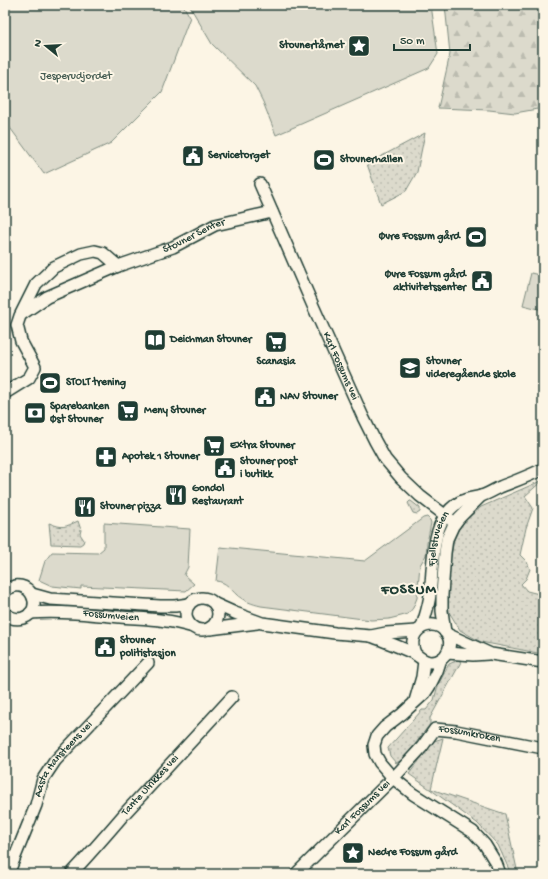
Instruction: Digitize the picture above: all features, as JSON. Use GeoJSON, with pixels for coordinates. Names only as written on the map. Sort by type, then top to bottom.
{"type":"FeatureCollection","features":[{"type":"Feature","properties":{"kind":"street","name":"Karl Fossums vei"},"geometry":{"type":"LineString","coordinates":[[260,184],[356,403],[385,459],[401,478],[420,496],[455,523]]}},
{"type":"Feature","properties":{"kind":"street","name":"Stovner Senter"},"geometry":{"type":"LineString","coordinates":[[20,316],[47,297],[118,266],[172,247],[215,225],[272,212]]}},
{"type":"Feature","properties":{"kind":"street"},"geometry":{"type":"LineString","coordinates":[[5,393],[29,378],[35,367],[21,341],[17,324],[36,284],[54,267],[81,254],[95,251],[103,253],[118,266]]}},
{"type":"Feature","properties":{"kind":"street","name":"Fjellstuveien"},"geometry":{"type":"LineString","coordinates":[[420,629],[430,595],[435,544],[439,528],[446,516],[453,507],[466,499],[481,496],[543,469]]}},
{"type":"Feature","properties":{"kind":"street","name":"Fjellstuveien"},"geometry":{"type":"LineString","coordinates":[[446,633],[442,611],[442,596],[445,553],[449,533],[463,513],[481,496]]}},
{"type":"Feature","properties":{"kind":"street","name":"Fossumveien"},"geometry":{"type":"LineString","coordinates":[[5,591],[9,588],[18,586],[27,588],[32,594],[50,599],[154,606],[190,604]]}},
{"type":"Feature","properties":{"kind":"street"},"geometry":{"type":"LineString","coordinates":[[30,613],[33,610],[34,602],[32,594]]}},
{"type":"Feature","properties":{"kind":"street"},"geometry":{"type":"LineString","coordinates":[[262,623],[200,630],[190,626],[187,622],[186,613],[187,608],[194,600],[202,598],[209,600],[235,614],[262,623],[335,633],[371,636],[420,629]]}},
{"type":"Feature","properties":{"kind":"street"},"geometry":{"type":"LineString","coordinates":[[210,629],[216,623],[218,616],[215,604]]}},
{"type":"Feature","properties":{"kind":"street","name":"Fossumveien"},"geometry":{"type":"LineString","coordinates":[[6,615],[12,618],[20,619],[24,618],[30,613],[56,612],[167,621],[190,626]]}},
{"type":"Feature","properties":{"kind":"street"},"geometry":{"type":"LineString","coordinates":[[420,658],[412,645],[414,635],[420,629],[426,626],[434,625],[446,633],[491,654]]}},
{"type":"Feature","properties":{"kind":"street"},"geometry":{"type":"LineString","coordinates":[[444,656],[450,644],[446,633]]}},
{"type":"Feature","properties":{"kind":"street"},"geometry":{"type":"LineString","coordinates":[[371,636],[432,662],[444,656],[491,654],[543,662]]}},
{"type":"Feature","properties":{"kind":"street","name":"Karl Fossums vei"},"geometry":{"type":"LineString","coordinates":[[296,874],[393,778],[377,758],[374,750],[376,740],[380,732],[385,727],[402,714],[425,692],[429,687],[444,656]]}},
{"type":"Feature","properties":{"kind":"street","name":"Karl Fossums vei"},"geometry":{"type":"LineString","coordinates":[[415,701],[422,676],[420,658]]}},
{"type":"Feature","properties":{"kind":"street","name":"Aasta Hansteens vei"},"geometry":{"type":"LineString","coordinates":[[8,874],[36,804],[43,779],[55,761],[148,663]]}},
{"type":"Feature","properties":{"kind":"street","name":"Tante Ulrikkes vei"},"geometry":{"type":"LineString","coordinates":[[71,874],[232,697]]}},
{"type":"Feature","properties":{"kind":"street","name":"Fossumkroken"},"geometry":{"type":"LineString","coordinates":[[393,778],[422,747],[435,729],[462,732],[543,748]]}},
{"type":"Feature","properties":{"kind":"street"},"geometry":{"type":"LineString","coordinates":[[393,778],[413,794],[473,832],[485,845],[496,863],[500,874]]}},
{"type":"Feature","properties":{"kind":"green space","name":"Jesperudjordet"},"geometry":{"type":"Polygon","coordinates":[[[5,5],[183,5],[190,17],[162,92],[111,143],[44,174],[5,121],[5,5]]]}},
{"type":"Feature","properties":{"kind":"green space"},"geometry":{"type":"Polygon","coordinates":[[[189,5],[431,5],[438,54],[429,68],[276,135],[255,86],[212,44],[189,5]]]}},
{"type":"Feature","properties":{"kind":"green space"},"geometry":{"type":"Polygon","coordinates":[[[445,5],[543,5],[543,108],[515,113],[489,110],[438,108],[450,54],[445,5]]]}},
{"type":"Feature","properties":{"kind":"green space"},"geometry":{"type":"Polygon","coordinates":[[[425,133],[417,172],[406,191],[381,204],[367,164],[425,133]]]}},
{"type":"Feature","properties":{"kind":"green space"},"geometry":{"type":"Polygon","coordinates":[[[531,273],[543,276],[543,310],[523,305],[531,273]]]}},
{"type":"Feature","properties":{"kind":"green space"},"geometry":{"type":"Polygon","coordinates":[[[543,480],[525,496],[533,508],[526,528],[520,555],[527,562],[530,569],[526,579],[521,584],[527,591],[539,594],[543,590],[543,654],[481,642],[460,630],[449,612],[447,601],[449,567],[454,539],[461,524],[481,507],[543,480]]]}},
{"type":"Feature","properties":{"kind":"green space"},"geometry":{"type":"Polygon","coordinates":[[[411,501],[420,508],[420,512],[417,514],[413,513],[408,503],[411,501]]]}},
{"type":"Feature","properties":{"kind":"green space"},"geometry":{"type":"Polygon","coordinates":[[[427,517],[431,523],[426,555],[420,565],[417,598],[413,608],[408,614],[389,619],[371,620],[261,606],[245,601],[226,584],[216,581],[220,547],[365,561],[423,518],[427,517]]]}},
{"type":"Feature","properties":{"kind":"green space"},"geometry":{"type":"Polygon","coordinates":[[[78,521],[81,530],[80,534],[84,540],[83,543],[80,545],[51,544],[49,523],[64,526],[78,521]]]}},
{"type":"Feature","properties":{"kind":"green space"},"geometry":{"type":"Polygon","coordinates":[[[104,523],[190,529],[188,567],[184,575],[194,584],[186,591],[81,586],[81,589],[52,586],[39,580],[45,561],[52,552],[98,553],[104,548],[104,523]]]}},
{"type":"Feature","properties":{"kind":"green space"},"geometry":{"type":"Polygon","coordinates":[[[458,660],[461,662],[430,718],[430,724],[404,759],[396,763],[390,756],[388,748],[422,710],[426,710],[434,700],[438,685],[449,664],[458,660]]]}},
{"type":"Feature","properties":{"kind":"green space"},"geometry":{"type":"Polygon","coordinates":[[[443,738],[431,789],[505,814],[518,874],[511,874],[498,845],[477,823],[409,774],[434,741],[443,738]]]}},
{"type":"Feature","properties":{"kind":"place","name":"Stovnertårnet"},"geometry":{"type":"Point","coordinates":[359,46]}},
{"type":"Feature","properties":{"kind":"place","name":"Servicetorget"},"geometry":{"type":"Point","coordinates":[193,156]}},
{"type":"Feature","properties":{"kind":"place","name":"Stovnerhallen"},"geometry":{"type":"Point","coordinates":[324,160]}},
{"type":"Feature","properties":{"kind":"place","name":"Øvre Fossum gård"},"geometry":{"type":"Point","coordinates":[476,237]}},
{"type":"Feature","properties":{"kind":"place","name":"Øvre Fossum gård aktivitetssenter"},"geometry":{"type":"Point","coordinates":[482,281]}},
{"type":"Feature","properties":{"kind":"place","name":"Deichman Stovner"},"geometry":{"type":"Point","coordinates":[155,340]}},
{"type":"Feature","properties":{"kind":"place","name":"Scanasia"},"geometry":{"type":"Point","coordinates":[276,342]}},
{"type":"Feature","properties":{"kind":"place","name":"Stovner videregående skole"},"geometry":{"type":"Point","coordinates":[410,368]}},
{"type":"Feature","properties":{"kind":"place","name":"STOLT trening"},"geometry":{"type":"Point","coordinates":[50,383]}},
{"type":"Feature","properties":{"kind":"place","name":"NAV Stovner"},"geometry":{"type":"Point","coordinates":[265,397]}},
{"type":"Feature","properties":{"kind":"place","name":"Meny Stovner"},"geometry":{"type":"Point","coordinates":[128,411]}},
{"type":"Feature","properties":{"kind":"place","name":"Sparebanken Øst Stovner"},"geometry":{"type":"Point","coordinates":[35,413]}},
{"type":"Feature","properties":{"kind":"place","name":"Extra Stovner"},"geometry":{"type":"Point","coordinates":[214,446]}},
{"type":"Feature","properties":{"kind":"place","name":"Apotek 1 Stovner"},"geometry":{"type":"Point","coordinates":[106,457]}},
{"type":"Feature","properties":{"kind":"place","name":"Stovner post i butikk"},"geometry":{"type":"Point","coordinates":[225,468]}},
{"type":"Feature","properties":{"kind":"place","name":"Gondol Restaurant"},"geometry":{"type":"Point","coordinates":[176,495]}},
{"type":"Feature","properties":{"kind":"place","name":"Stovner pizza"},"geometry":{"type":"Point","coordinates":[85,507]}},
{"type":"Feature","properties":{"kind":"place","name":"Stovner politistasjon"},"geometry":{"type":"Point","coordinates":[105,647]}},
{"type":"Feature","properties":{"kind":"place","name":"Nedre Fossum gård"},"geometry":{"type":"Point","coordinates":[353,853]}},
{"type":"Feature","properties":{"kind":"district","name":"FOSSUM"},"geometry":{"type":"Point","coordinates":[409,590]}}]}
